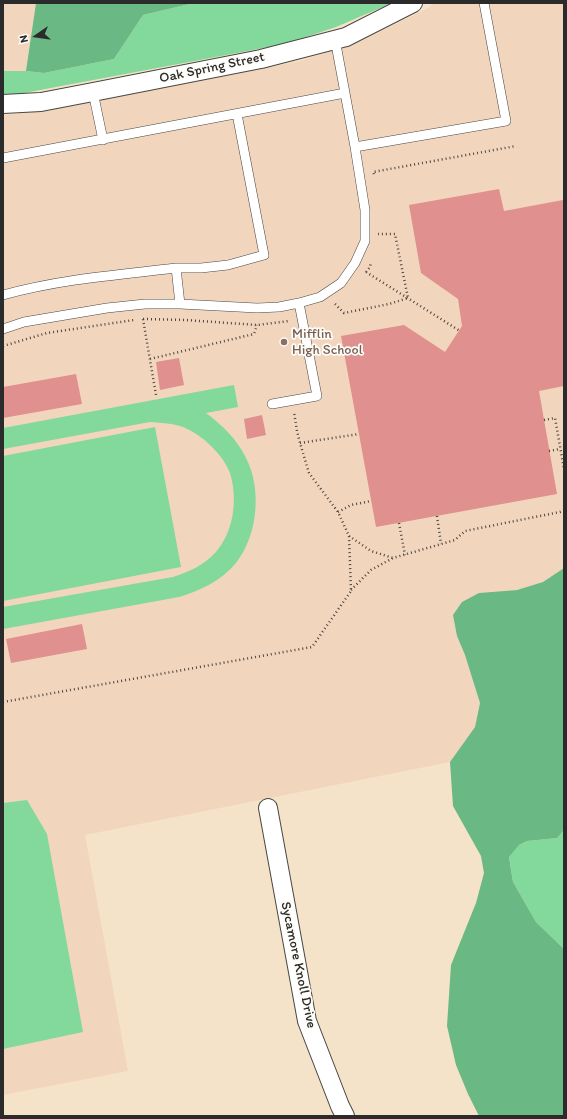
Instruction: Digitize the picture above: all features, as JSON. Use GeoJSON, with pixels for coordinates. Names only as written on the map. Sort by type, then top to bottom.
{"type":"FeatureCollection","features":[{"type":"Feature","properties":{"kind":"street","name":"Oak Spring Street"},"geometry":{"type":"LineString","coordinates":[[3,104],[41,102],[261,59],[346,36],[413,3]]}},
{"type":"Feature","properties":{"kind":"street","name":"Sycamore Knoll Drive"},"geometry":{"type":"LineString","coordinates":[[268,808],[307,1021],[340,1106],[346,1116]]}},
{"type":"Feature","properties":{"kind":"lane"},"geometry":{"type":"LineString","coordinates":[[355,147],[506,120],[484,3]]}},
{"type":"Feature","properties":{"kind":"lane"},"geometry":{"type":"LineString","coordinates":[[3,329],[24,322],[107,308],[145,304],[180,304],[257,308],[279,307],[320,297],[341,283],[355,263],[364,241],[366,210],[335,39]]}},
{"type":"Feature","properties":{"kind":"lane"},"geometry":{"type":"LineString","coordinates":[[93,92],[103,140]]}},
{"type":"Feature","properties":{"kind":"lane"},"geometry":{"type":"LineString","coordinates":[[3,158],[345,93]]}},
{"type":"Feature","properties":{"kind":"lane"},"geometry":{"type":"LineString","coordinates":[[3,295],[58,282],[176,268],[201,268],[228,265],[264,255],[237,114]]}},
{"type":"Feature","properties":{"kind":"lane"},"geometry":{"type":"LineString","coordinates":[[176,268],[180,304]]}},
{"type":"Feature","properties":{"kind":"lane"},"geometry":{"type":"LineString","coordinates":[[272,404],[317,396],[299,303]]}},
{"type":"Feature","properties":{"kind":"path"},"geometry":{"type":"LineString","coordinates":[[374,180],[374,172],[516,146]]}},
{"type":"Feature","properties":{"kind":"path"},"geometry":{"type":"LineString","coordinates":[[377,238],[377,234],[395,234],[408,298]]}},
{"type":"Feature","properties":{"kind":"path"},"geometry":{"type":"LineString","coordinates":[[362,277],[370,267],[372,261]]}},
{"type":"Feature","properties":{"kind":"path"},"geometry":{"type":"LineString","coordinates":[[366,272],[460,330]]}},
{"type":"Feature","properties":{"kind":"path"},"geometry":{"type":"LineString","coordinates":[[335,304],[344,313],[389,304],[408,298]]}},
{"type":"Feature","properties":{"kind":"path"},"geometry":{"type":"LineString","coordinates":[[331,307],[340,300]]}},
{"type":"Feature","properties":{"kind":"path"},"geometry":{"type":"LineString","coordinates":[[3,346],[47,333],[143,319],[186,320],[257,325],[302,320]]}},
{"type":"Feature","properties":{"kind":"path"},"geometry":{"type":"LineString","coordinates":[[143,319],[156,395]]}},
{"type":"Feature","properties":{"kind":"path"},"geometry":{"type":"LineString","coordinates":[[150,359],[254,334],[257,325]]}},
{"type":"Feature","properties":{"kind":"path"},"geometry":{"type":"LineString","coordinates":[[293,400],[297,431],[309,473],[338,512],[349,536],[351,591]]}},
{"type":"Feature","properties":{"kind":"path"},"geometry":{"type":"LineString","coordinates":[[544,420],[555,418],[564,469]]}},
{"type":"Feature","properties":{"kind":"path"},"geometry":{"type":"LineString","coordinates":[[300,443],[359,434]]}},
{"type":"Feature","properties":{"kind":"path"},"geometry":{"type":"LineString","coordinates":[[550,451],[560,449]]}},
{"type":"Feature","properties":{"kind":"path"},"geometry":{"type":"LineString","coordinates":[[338,512],[350,505],[371,500]]}},
{"type":"Feature","properties":{"kind":"path"},"geometry":{"type":"LineString","coordinates":[[3,702],[312,647],[351,591],[370,570],[393,558],[455,540],[465,531],[564,510]]}},
{"type":"Feature","properties":{"kind":"path"},"geometry":{"type":"LineString","coordinates":[[437,516],[441,544]]}},
{"type":"Feature","properties":{"kind":"path"},"geometry":{"type":"LineString","coordinates":[[399,523],[405,555]]}},
{"type":"Feature","properties":{"kind":"path"},"geometry":{"type":"LineString","coordinates":[[349,536],[371,551],[393,558]]}},
{"type":"Feature","properties":{"kind":"shaded area"},"geometry":{"type":"Polygon","coordinates":[[[3,3],[36,3],[26,71],[3,71],[3,3]]]}},
{"type":"Feature","properties":{"kind":"shaded area","name":"Mifflin High School"},"geometry":{"type":"Polygon","coordinates":[[[435,3],[564,3],[564,568],[543,582],[517,590],[479,593],[457,636],[465,655],[480,703],[475,727],[450,762],[85,835],[128,1071],[3,1095],[3,115],[31,112],[301,61],[361,41],[426,9],[435,3]]]}},
{"type":"Feature","properties":{"kind":"green space"},"geometry":{"type":"Polygon","coordinates":[[[36,3],[194,3],[143,15],[114,59],[44,73],[26,71],[36,3]]]}},
{"type":"Feature","properties":{"kind":"green space"},"geometry":{"type":"Polygon","coordinates":[[[194,3],[392,3],[336,27],[285,44],[3,97],[3,71],[44,73],[114,59],[143,15],[194,3]]]}},
{"type":"Feature","properties":{"kind":"green space"},"geometry":{"type":"Polygon","coordinates":[[[234,385],[238,407],[206,413],[218,422],[234,439],[246,458],[251,470],[254,484],[256,497],[253,526],[249,539],[236,563],[217,580],[195,592],[179,597],[3,629],[3,607],[173,577],[196,568],[211,557],[221,545],[233,515],[234,494],[230,473],[217,452],[197,434],[179,426],[167,423],[150,422],[3,449],[3,428],[234,385]]]}},
{"type":"Feature","properties":{"kind":"green space"},"geometry":{"type":"Polygon","coordinates":[[[155,427],[181,567],[3,601],[3,456],[155,427]]]}},
{"type":"Feature","properties":{"kind":"green space"},"geometry":{"type":"Polygon","coordinates":[[[564,568],[564,830],[557,838],[527,841],[519,845],[509,857],[513,882],[536,922],[564,949],[564,1116],[479,1116],[456,1065],[447,1026],[451,965],[476,903],[484,873],[481,856],[453,806],[450,762],[475,727],[480,703],[465,655],[457,636],[453,615],[462,602],[479,593],[517,590],[543,582],[564,568]]]}},
{"type":"Feature","properties":{"kind":"green space"},"geometry":{"type":"Polygon","coordinates":[[[27,800],[47,834],[83,1032],[3,1049],[3,803],[27,800]]]}},
{"type":"Feature","properties":{"kind":"green space"},"geometry":{"type":"Polygon","coordinates":[[[564,830],[564,949],[536,922],[513,882],[509,856],[519,845],[527,841],[557,838],[564,830]]]}},
{"type":"Feature","properties":{"kind":"building"},"geometry":{"type":"Polygon","coordinates":[[[499,189],[504,211],[563,200],[564,386],[539,391],[557,494],[376,527],[341,336],[404,325],[445,352],[462,326],[458,299],[421,273],[409,205],[499,189]]]}},
{"type":"Feature","properties":{"kind":"building"},"geometry":{"type":"Polygon","coordinates":[[[179,358],[184,385],[160,390],[156,362],[179,358]]]}},
{"type":"Feature","properties":{"kind":"building"},"geometry":{"type":"Polygon","coordinates":[[[76,374],[82,404],[3,418],[3,387],[76,374]]]}},
{"type":"Feature","properties":{"kind":"building"},"geometry":{"type":"Polygon","coordinates":[[[262,415],[266,435],[247,439],[244,419],[262,415]]]}},
{"type":"Feature","properties":{"kind":"building"},"geometry":{"type":"Polygon","coordinates":[[[82,624],[87,649],[11,663],[6,639],[82,624]]]}},
{"type":"Feature","properties":{"kind":"place","name":"Mifflin High School"},"geometry":{"type":"Point","coordinates":[284,342]}}]}
